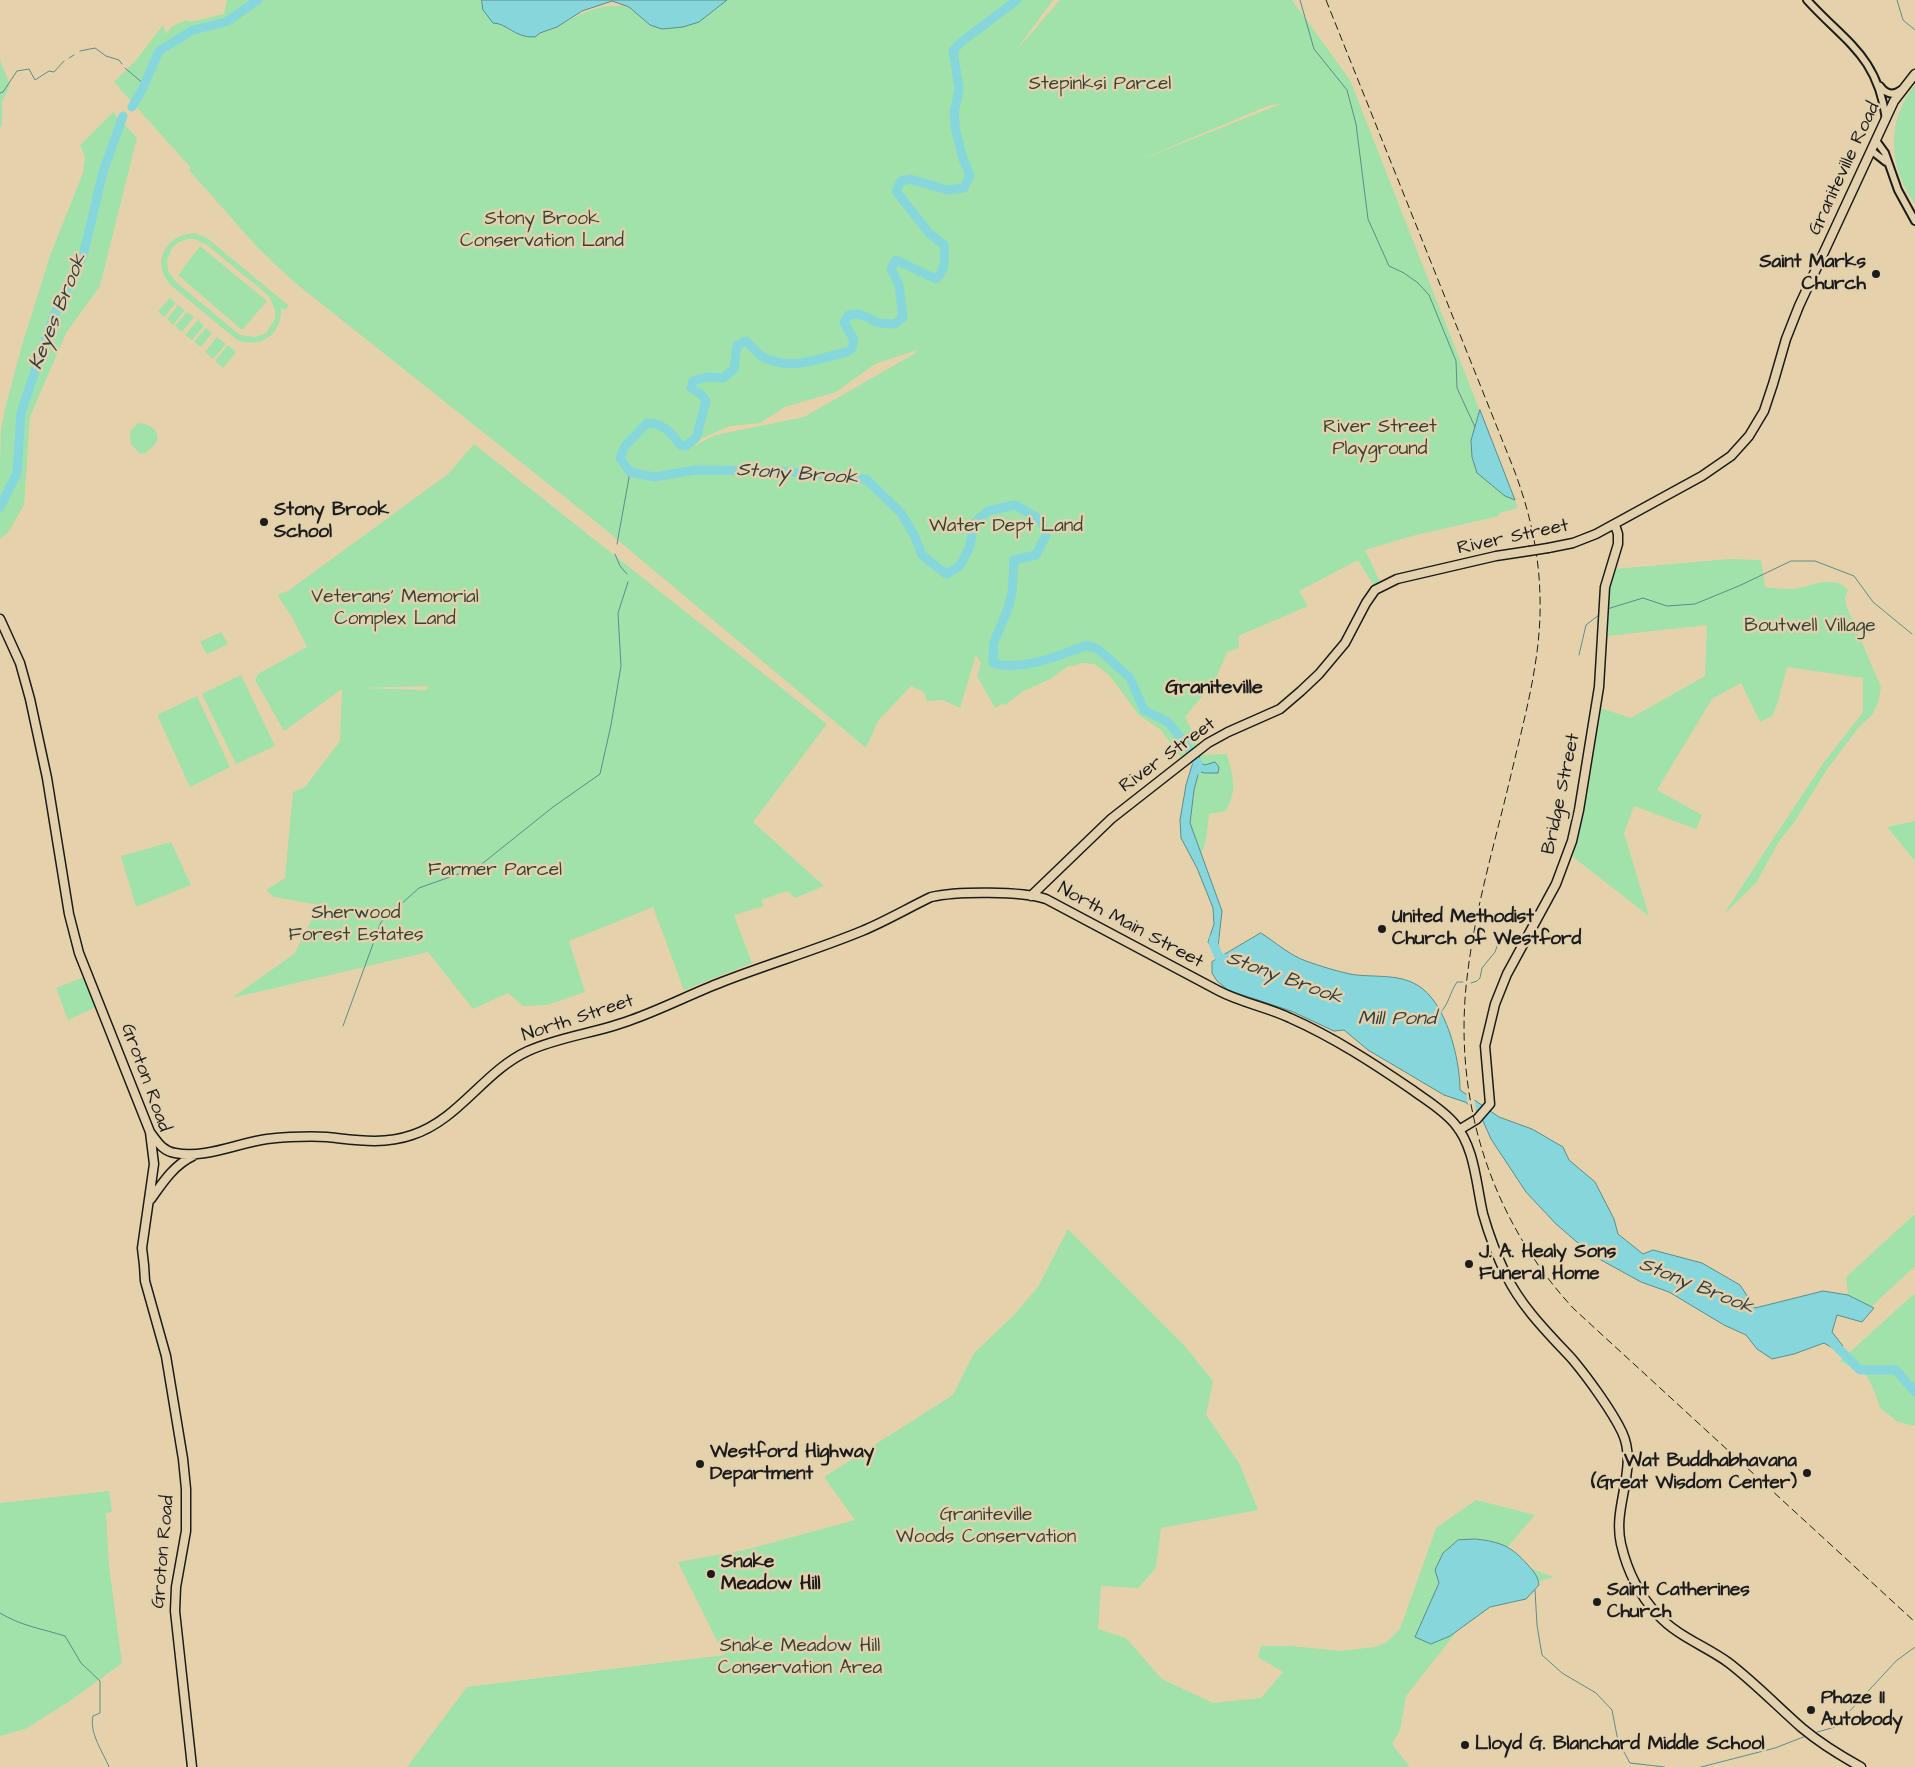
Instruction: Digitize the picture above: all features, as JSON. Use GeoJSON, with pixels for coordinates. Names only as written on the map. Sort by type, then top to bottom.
{"type":"FeatureCollection","features":[{"type":"Feature","properties":{"kind":"main road","name":"Graniteville Road"},"geometry":{"type":"LineString","coordinates":[[1615,525],[1722,464],[1737,451],[1754,430],[1768,401],[1784,343],[1799,306],[1877,142],[1886,119],[1902,89],[1915,74]]}},
{"type":"Feature","properties":{"kind":"main road","name":"River Street"},"geometry":{"type":"LineString","coordinates":[[1031,896],[1104,824],[1198,751],[1221,735],[1280,708],[1301,691],[1319,674],[1345,643],[1366,603],[1379,588],[1391,581],[1410,576],[1509,553],[1581,541],[1615,525]]}},
{"type":"Feature","properties":{"kind":"main road","name":"Bridge Street"},"geometry":{"type":"LineString","coordinates":[[1459,1130],[1479,1117],[1488,1109],[1490,1104],[1485,1046],[1495,1004],[1507,974],[1556,884],[1572,841],[1580,810],[1599,687],[1605,587],[1618,544],[1618,532],[1615,525]]}},
{"type":"Feature","properties":{"kind":"main road","name":"Groton Road"},"geometry":{"type":"LineString","coordinates":[[0,619],[15,651],[30,699],[47,778],[69,914],[79,953],[150,1132],[154,1164],[142,1248],[145,1281],[166,1356],[182,1451],[186,1489],[186,1531],[176,1587],[174,1611],[192,1767]]}},
{"type":"Feature","properties":{"kind":"main road","name":"North Street"},"geometry":{"type":"LineString","coordinates":[[150,1132],[166,1151],[177,1154],[196,1154],[288,1137],[306,1136],[377,1142],[410,1136],[433,1126],[512,1060],[539,1046],[634,1019],[722,982],[788,960],[864,930],[931,897],[943,894],[1031,896]]}},
{"type":"Feature","properties":{"kind":"main road","name":"North Main Street"},"geometry":{"type":"LineString","coordinates":[[1031,896],[1052,902],[1224,994],[1288,1017],[1344,1046],[1370,1061],[1452,1120],[1469,1149],[1488,1229],[1507,1277],[1531,1314],[1580,1368],[1622,1432],[1627,1446],[1628,1459],[1618,1534],[1632,1578],[1642,1596],[1661,1619],[1674,1630],[1726,1661],[1810,1734],[1861,1767]]}},
{"type":"Feature","properties":{"kind":"main road"},"geometry":{"type":"LineString","coordinates":[[150,1200],[174,1169],[196,1154]]}},
{"type":"Feature","properties":{"kind":"street"},"geometry":{"type":"LineString","coordinates":[[1807,0],[1866,60],[1878,85],[1886,119]]}},
{"type":"Feature","properties":{"kind":"street"},"geometry":{"type":"LineString","coordinates":[[1878,85],[1891,94],[1902,89]]}},
{"type":"Feature","properties":{"kind":"street"},"geometry":{"type":"LineString","coordinates":[[1877,142],[1885,152],[1888,165],[1902,199],[1915,221]]}},
{"type":"Feature","properties":{"kind":"street"},"geometry":{"type":"LineString","coordinates":[[1872,151],[1881,156],[1888,165]]}},
{"type":"Feature","properties":{"kind":"green space"},"geometry":{"type":"Polygon","coordinates":[[[227,0],[482,0],[483,10],[512,32],[535,37],[593,9],[612,6],[630,8],[650,25],[699,22],[727,0],[1053,0],[1014,53],[1060,0],[1292,0],[1350,80],[1518,508],[1499,513],[1499,516],[1412,536],[1365,550],[1380,582],[1374,586],[1358,560],[1299,591],[1308,606],[1238,636],[1239,648],[1227,652],[1215,681],[1185,717],[1198,743],[1182,759],[1161,730],[1139,715],[1109,675],[1094,664],[1081,663],[1068,666],[1052,678],[1022,692],[1005,705],[1004,703],[995,708],[977,676],[981,663],[976,655],[960,708],[943,700],[927,701],[924,692],[911,686],[878,721],[866,748],[595,521],[294,282],[258,248],[189,170],[191,168],[114,82],[137,59],[163,25],[166,34],[171,27],[186,20],[191,22],[224,14],[227,0]],[[1281,104],[1270,105],[1144,158],[1145,158],[1281,104]],[[917,350],[875,364],[836,392],[785,407],[760,423],[730,426],[698,440],[693,446],[716,435],[804,417],[914,354],[917,350]]]}},
{"type":"Feature","properties":{"kind":"green space"},"geometry":{"type":"Polygon","coordinates":[[[0,60],[10,85],[2,102],[2,127],[0,127],[0,60]]]}},
{"type":"Feature","properties":{"kind":"green space"},"geometry":{"type":"Polygon","coordinates":[[[1915,85],[1915,204],[1906,190],[1900,175],[1894,144],[1899,114],[1905,99],[1915,85]]]}},
{"type":"Feature","properties":{"kind":"green space","name":"Keyes Brook"},"geometry":{"type":"Polygon","coordinates":[[[113,112],[137,138],[100,286],[66,333],[30,417],[24,505],[9,531],[0,539],[1,429],[5,409],[22,345],[51,253],[83,173],[85,157],[80,145],[113,112]]]}},
{"type":"Feature","properties":{"kind":"green space"},"geometry":{"type":"Polygon","coordinates":[[[194,233],[207,238],[289,306],[285,310],[281,308],[278,325],[269,337],[255,342],[237,340],[173,287],[166,279],[162,270],[161,261],[163,253],[174,239],[194,233]],[[194,239],[179,242],[172,248],[167,260],[168,271],[176,282],[240,335],[256,337],[266,333],[275,319],[275,310],[269,296],[207,245],[194,239]]]}},
{"type":"Feature","properties":{"kind":"green space"},"geometry":{"type":"Polygon","coordinates":[[[200,246],[267,301],[242,330],[178,275],[200,246]]]}},
{"type":"Feature","properties":{"kind":"green space"},"geometry":{"type":"Polygon","coordinates":[[[170,298],[176,303],[164,317],[158,311],[170,298]]]}},
{"type":"Feature","properties":{"kind":"green space"},"geometry":{"type":"Polygon","coordinates":[[[178,305],[185,310],[173,325],[167,319],[178,305]]]}},
{"type":"Feature","properties":{"kind":"green space"},"geometry":{"type":"Polygon","coordinates":[[[187,312],[194,317],[182,332],[175,326],[187,312]]]}},
{"type":"Feature","properties":{"kind":"green space"},"geometry":{"type":"Polygon","coordinates":[[[198,320],[204,326],[192,340],[185,335],[198,320]]]}},
{"type":"Feature","properties":{"kind":"green space"},"geometry":{"type":"Polygon","coordinates":[[[206,328],[212,333],[201,347],[194,342],[206,328]]]}},
{"type":"Feature","properties":{"kind":"green space"},"geometry":{"type":"Polygon","coordinates":[[[217,337],[226,344],[213,359],[205,352],[217,337]]]}},
{"type":"Feature","properties":{"kind":"green space"},"geometry":{"type":"Polygon","coordinates":[[[228,345],[236,352],[223,368],[215,361],[228,345]]]}},
{"type":"Feature","properties":{"kind":"green space"},"geometry":{"type":"Polygon","coordinates":[[[138,423],[151,427],[155,430],[158,437],[154,446],[144,454],[139,453],[131,444],[130,431],[138,423]]]}},
{"type":"Feature","properties":{"kind":"green space"},"geometry":{"type":"Polygon","coordinates":[[[474,444],[827,724],[753,822],[824,886],[795,898],[787,891],[761,900],[764,906],[734,915],[752,963],[684,990],[653,907],[569,941],[585,992],[547,1005],[523,1006],[508,993],[473,1009],[428,952],[232,998],[294,954],[319,905],[274,897],[266,890],[285,878],[293,792],[305,787],[340,741],[342,689],[284,731],[255,680],[258,674],[307,647],[292,617],[277,595],[288,591],[448,474],[474,444]],[[429,686],[359,688],[426,690],[429,686]]]}},
{"type":"Feature","properties":{"kind":"green space","name":"Boutwell Village"},"geometry":{"type":"Polygon","coordinates":[[[1730,559],[1761,560],[1765,587],[1792,589],[1822,582],[1836,582],[1848,590],[1845,597],[1846,605],[1881,687],[1878,703],[1872,715],[1858,728],[1826,771],[1795,821],[1778,843],[1756,883],[1723,915],[1822,765],[1863,712],[1863,678],[1787,667],[1778,702],[1772,716],[1760,722],[1741,683],[1712,699],[1657,790],[1702,815],[1696,829],[1634,806],[1624,833],[1649,916],[1573,857],[1590,777],[1601,708],[1631,718],[1705,676],[1707,625],[1608,636],[1610,591],[1614,569],[1730,559]]]}},
{"type":"Feature","properties":{"kind":"green space"},"geometry":{"type":"Polygon","coordinates":[[[221,632],[228,644],[207,654],[200,642],[221,632]]]}},
{"type":"Feature","properties":{"kind":"green space"},"geometry":{"type":"Polygon","coordinates":[[[241,675],[275,746],[236,764],[202,694],[241,675]]]}},
{"type":"Feature","properties":{"kind":"green space"},"geometry":{"type":"Polygon","coordinates":[[[197,696],[230,767],[190,787],[157,715],[197,696]]]}},
{"type":"Feature","properties":{"kind":"green space"},"geometry":{"type":"Polygon","coordinates":[[[1227,754],[1233,783],[1230,803],[1226,811],[1209,814],[1206,840],[1201,855],[1190,824],[1195,785],[1199,771],[1205,765],[1200,763],[1199,755],[1227,754]]]}},
{"type":"Feature","properties":{"kind":"green space"},"geometry":{"type":"Polygon","coordinates":[[[1915,821],[1915,861],[1887,827],[1915,821]]]}},
{"type":"Feature","properties":{"kind":"green space"},"geometry":{"type":"Polygon","coordinates":[[[171,842],[191,885],[136,907],[121,856],[171,842]]]}},
{"type":"Feature","properties":{"kind":"green space"},"geometry":{"type":"Polygon","coordinates":[[[84,977],[96,1007],[68,1020],[56,988],[84,977]]]}},
{"type":"Feature","properties":{"kind":"green space"},"geometry":{"type":"Polygon","coordinates":[[[1915,1214],[1915,1266],[1871,1307],[1848,1295],[1846,1277],[1915,1214]]]}},
{"type":"Feature","properties":{"kind":"green space","name":"Graniteville Woods Conservation"},"geometry":{"type":"Polygon","coordinates":[[[1068,1229],[1183,1344],[1213,1381],[1206,1415],[1239,1463],[1258,1510],[1161,1528],[1156,1568],[1138,1588],[1101,1586],[1098,1629],[1126,1638],[1162,1679],[1213,1703],[1261,1698],[1283,1672],[1258,1657],[1261,1646],[1291,1646],[1340,1651],[1375,1647],[1387,1642],[1400,1629],[1436,1528],[1476,1500],[1535,1515],[1499,1557],[1554,1577],[1484,1597],[1406,1696],[1400,1730],[1392,1744],[1408,1767],[407,1767],[467,1687],[724,1655],[678,1562],[745,1550],[855,1520],[824,1477],[953,1395],[974,1353],[1015,1314],[1038,1287],[1068,1229]]]}},
{"type":"Feature","properties":{"kind":"green space"},"geometry":{"type":"Polygon","coordinates":[[[1915,1293],[1915,1426],[1898,1422],[1880,1408],[1874,1390],[1861,1365],[1850,1366],[1840,1361],[1915,1293]]]}},
{"type":"Feature","properties":{"kind":"green space"},"geometry":{"type":"Polygon","coordinates":[[[109,1491],[112,1512],[106,1513],[109,1566],[122,1663],[70,1701],[25,1729],[0,1736],[0,1503],[109,1491]]]}},
{"type":"Feature","properties":{"kind":"water"},"geometry":{"type":"Polygon","coordinates":[[[482,0],[727,0],[699,22],[683,27],[662,29],[650,25],[629,7],[612,1],[582,11],[557,27],[540,33],[535,37],[528,37],[516,33],[503,25],[493,23],[483,10],[482,0]]]}},
{"type":"Feature","properties":{"kind":"water"},"geometry":{"type":"Polygon","coordinates":[[[1480,410],[1515,500],[1505,496],[1477,473],[1472,457],[1471,441],[1480,410]]]}},
{"type":"Feature","properties":{"kind":"water"},"geometry":{"type":"Polygon","coordinates":[[[1199,755],[1200,763],[1205,765],[1215,762],[1219,767],[1218,773],[1199,771],[1194,790],[1190,823],[1222,911],[1218,947],[1213,950],[1208,942],[1214,924],[1213,908],[1197,868],[1181,838],[1180,820],[1186,785],[1193,762],[1199,755]]]}},
{"type":"Feature","properties":{"kind":"water","name":"Mill Pond"},"geometry":{"type":"Polygon","coordinates":[[[1261,933],[1300,959],[1350,974],[1384,976],[1409,981],[1427,993],[1436,1004],[1449,1032],[1454,1047],[1460,1090],[1499,1117],[1532,1129],[1563,1147],[1569,1160],[1595,1182],[1614,1219],[1618,1234],[1643,1254],[1653,1250],[1702,1263],[1740,1285],[1755,1308],[1823,1291],[1848,1295],[1874,1308],[1862,1322],[1837,1315],[1832,1332],[1843,1346],[1838,1351],[1824,1343],[1794,1354],[1772,1359],[1757,1349],[1746,1335],[1724,1325],[1669,1292],[1641,1282],[1592,1255],[1556,1224],[1526,1192],[1491,1139],[1479,1112],[1465,1102],[1444,1095],[1368,1050],[1344,1030],[1334,1031],[1291,1011],[1228,990],[1217,981],[1212,973],[1212,962],[1261,933]]]}},
{"type":"Feature","properties":{"kind":"water"},"geometry":{"type":"Polygon","coordinates":[[[1476,1539],[1499,1544],[1511,1549],[1532,1570],[1537,1577],[1539,1585],[1526,1599],[1490,1607],[1450,1636],[1431,1644],[1415,1637],[1439,1583],[1435,1570],[1443,1553],[1458,1540],[1476,1539]]]}},
{"type":"Feature","properties":{"kind":"pier"},"geometry":{"type":"Polygon","coordinates":[[[1466,1092],[1474,1097],[1477,1114],[1469,1109],[1466,1092]]]}},
{"type":"Feature","properties":{"kind":"waterway","name":"Keyes Brook"},"geometry":{"type":"LineString","coordinates":[[132,107],[142,90],[159,51],[193,30],[226,22],[258,0]]}},
{"type":"Feature","properties":{"kind":"waterway","name":"Stony Brook"},"geometry":{"type":"LineString","coordinates":[[1017,0],[960,43],[953,51],[959,89],[954,114],[956,132],[963,159],[970,175],[964,188],[947,190],[910,179],[901,181],[896,191],[929,233],[944,245],[945,259],[936,279],[896,260],[891,269],[899,285],[903,317],[895,324],[879,323],[859,314],[849,315],[844,322],[854,340],[852,348],[847,352],[795,364],[774,361],[763,357],[746,341],[737,345],[734,369],[723,378],[707,377],[693,381],[691,388],[701,394],[706,401],[696,438],[686,446],[680,445],[666,429],[653,423],[647,423],[625,446],[620,458],[630,472],[654,477],[695,470],[779,471],[866,479],[901,513],[914,535],[922,555],[946,574],[960,566],[970,546],[974,523],[988,511],[1015,505],[1041,520],[1046,535],[1036,555],[1014,560],[1012,593],[1009,606],[994,642],[993,663],[1003,665],[1028,664],[1087,645],[1099,650],[1130,678],[1144,710],[1168,722],[1185,743],[1198,764],[1197,770]]}},
{"type":"Feature","properties":{"kind":"waterway"},"geometry":{"type":"LineString","coordinates":[[1300,0],[1314,49],[1347,90],[1356,124],[1368,219],[1389,266],[1404,273],[1418,283],[1429,295],[1456,361],[1457,388],[1475,427]]}},
{"type":"Feature","properties":{"kind":"waterway"},"geometry":{"type":"LineString","coordinates":[[1897,0],[1903,20],[1915,30]]}},
{"type":"Feature","properties":{"kind":"waterway"},"geometry":{"type":"LineString","coordinates":[[80,51],[95,48],[106,56],[119,60],[122,64]]}},
{"type":"Feature","properties":{"kind":"waterway"},"geometry":{"type":"LineString","coordinates":[[69,58],[74,55]]}},
{"type":"Feature","properties":{"kind":"waterway"},"geometry":{"type":"LineString","coordinates":[[0,93],[3,92],[17,71],[29,69],[35,80],[49,71],[54,72],[64,61]]}},
{"type":"Feature","properties":{"kind":"waterway"},"geometry":{"type":"LineString","coordinates":[[125,68],[145,85]]}},
{"type":"Feature","properties":{"kind":"waterway","name":"Keyes Brook"},"geometry":{"type":"LineString","coordinates":[[0,507],[17,473],[21,413],[52,320],[83,256],[103,172],[123,116]]}},
{"type":"Feature","properties":{"kind":"waterway"},"geometry":{"type":"LineString","coordinates":[[617,544],[630,472]]}},
{"type":"Feature","properties":{"kind":"waterway"},"geometry":{"type":"LineString","coordinates":[[615,554],[620,566],[627,574]]}},
{"type":"Feature","properties":{"kind":"waterway"},"geometry":{"type":"LineString","coordinates":[[1607,609],[1643,598],[1667,606],[1695,604],[1791,561],[1815,561],[1854,576],[1873,602],[1912,634]]}},
{"type":"Feature","properties":{"kind":"waterway"},"geometry":{"type":"LineString","coordinates":[[343,1026],[381,922],[419,888],[478,867],[553,807],[600,774],[621,666],[618,613],[628,582]]}},
{"type":"Feature","properties":{"kind":"waterway"},"geometry":{"type":"LineString","coordinates":[[1579,655],[1586,625],[1599,615]]}},
{"type":"Feature","properties":{"kind":"waterway","name":"Stony Brook"},"geometry":{"type":"LineString","coordinates":[[1214,938],[1213,943],[1219,957],[1231,961]]}},
{"type":"Feature","properties":{"kind":"waterway"},"geometry":{"type":"LineString","coordinates":[[1471,983],[1480,978],[1482,968],[1495,952],[1500,938]]}},
{"type":"Feature","properties":{"kind":"waterway"},"geometry":{"type":"LineString","coordinates":[[1440,1013],[1457,982],[1463,982]]}},
{"type":"Feature","properties":{"kind":"waterway","name":"Stony Brook"},"geometry":{"type":"LineString","coordinates":[[1832,1342],[1860,1370],[1896,1370],[1915,1392]]}},
{"type":"Feature","properties":{"kind":"waterway"},"geometry":{"type":"LineString","coordinates":[[1535,1590],[1537,1625],[1542,1655],[1562,1673],[1596,1693],[1612,1710],[1618,1741],[1630,1763],[1665,1767]]}},
{"type":"Feature","properties":{"kind":"waterway"},"geometry":{"type":"LineString","coordinates":[[0,1613],[24,1624],[65,1636],[81,1663],[100,1681],[100,1713],[93,1716],[92,1722],[97,1742],[109,1767]]}},
{"type":"Feature","properties":{"kind":"waterway"},"geometry":{"type":"LineString","coordinates":[[1814,1733],[1835,1727],[1896,1661],[1915,1647]]}},
{"type":"Feature","properties":{"kind":"waterway"},"geometry":{"type":"LineString","coordinates":[[1701,1767],[1775,1748],[1806,1736]]}},
{"type":"Feature","properties":{"kind":"railway"},"geometry":{"type":"LineString","coordinates":[[1326,0],[1513,467],[1528,514],[1538,563],[1540,619],[1535,665],[1521,734],[1481,898],[1468,970],[1464,1016],[1465,1062],[1472,1108],[1483,1152],[1499,1194],[1519,1235],[1544,1273],[1574,1309],[1915,1622]]}},
{"type":"Feature","properties":{"kind":"place","name":"Saint Marks Church"},"geometry":{"type":"Point","coordinates":[1876,274]}},
{"type":"Feature","properties":{"kind":"place","name":"Stony Brook School"},"geometry":{"type":"Point","coordinates":[264,522]}},
{"type":"Feature","properties":{"kind":"place","name":"United Methodist Church of Westford"},"geometry":{"type":"Point","coordinates":[1382,929]}},
{"type":"Feature","properties":{"kind":"place","name":"J. A. Healy Sons Funeral Home"},"geometry":{"type":"Point","coordinates":[1469,1264]}},
{"type":"Feature","properties":{"kind":"place","name":"Westford Highway Department"},"geometry":{"type":"Point","coordinates":[700,1464]}},
{"type":"Feature","properties":{"kind":"place","name":"Wat Buddhabhavana (Great Wisdom Center)"},"geometry":{"type":"Point","coordinates":[1807,1473]}},
{"type":"Feature","properties":{"kind":"place","name":"Snake Meadow Hill"},"geometry":{"type":"Point","coordinates":[711,1574]}},
{"type":"Feature","properties":{"kind":"place","name":"Saint Catherines Church"},"geometry":{"type":"Point","coordinates":[1597,1602]}},
{"type":"Feature","properties":{"kind":"place","name":"Phaze II Autobody"},"geometry":{"type":"Point","coordinates":[1811,1710]}},
{"type":"Feature","properties":{"kind":"place","name":"Lloyd G. Blanchard Middle School"},"geometry":{"type":"Point","coordinates":[1465,1745]}},
{"type":"Feature","properties":{"kind":"district","name":"Graniteville"},"geometry":{"type":"Point","coordinates":[1214,689]}},
{"type":"Feature","properties":{"kind":"park label","name":"Stepinksi Parcel"},"geometry":{"type":"Point","coordinates":[1100,85]}},
{"type":"Feature","properties":{"kind":"park label","name":"Stony Brook Conservation Land"},"geometry":{"type":"Point","coordinates":[542,231]}},
{"type":"Feature","properties":{"kind":"park label","name":"River Street Playground"},"geometry":{"type":"Point","coordinates":[1380,439]}},
{"type":"Feature","properties":{"kind":"park label","name":"Water Dept Land"},"geometry":{"type":"Point","coordinates":[1006,527]}},
{"type":"Feature","properties":{"kind":"park label","name":"Veterans' Memorial Complex Land"},"geometry":{"type":"Point","coordinates":[395,609]}},
{"type":"Feature","properties":{"kind":"park label","name":"Farmer Parcel"},"geometry":{"type":"Point","coordinates":[495,871]}},
{"type":"Feature","properties":{"kind":"park label","name":"Sherwood Forest Estates"},"geometry":{"type":"Point","coordinates":[356,925]}},
{"type":"Feature","properties":{"kind":"park label","name":"Snake Meadow Hill Conservation Area"},"geometry":{"type":"Point","coordinates":[800,1658]}}]}
